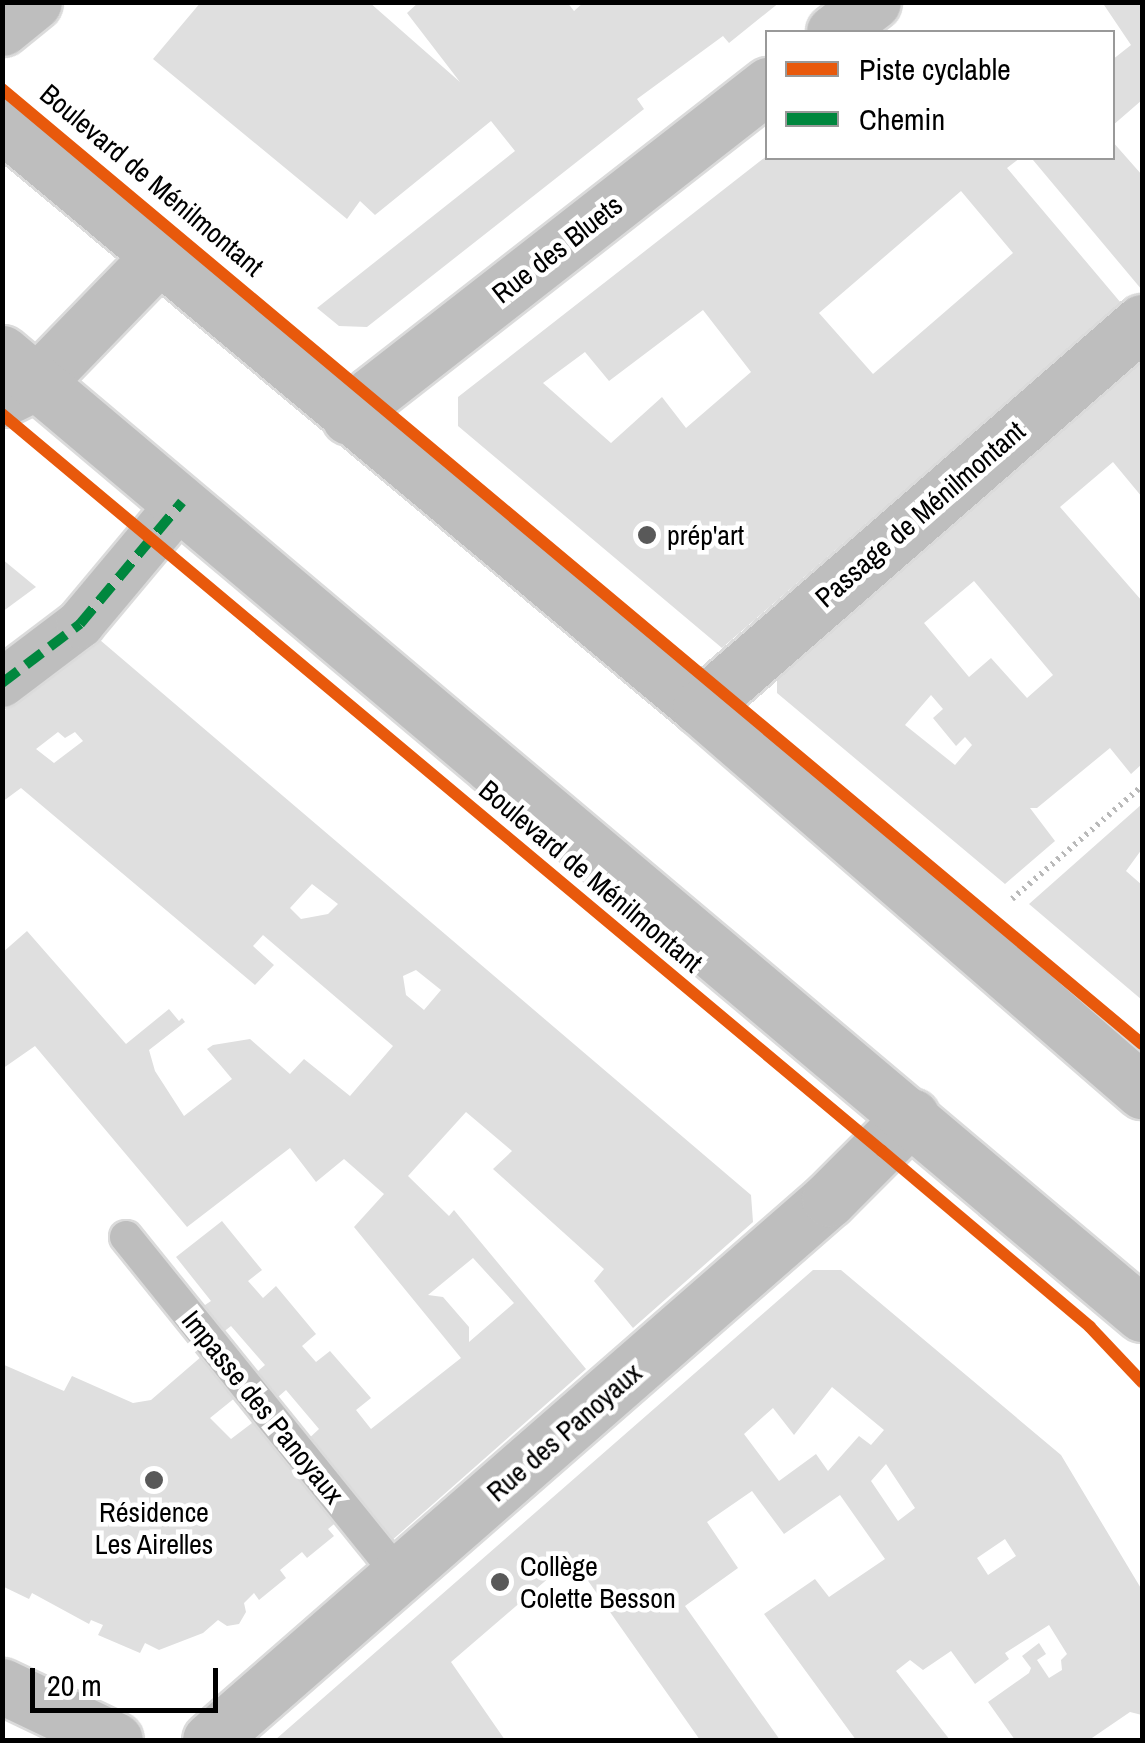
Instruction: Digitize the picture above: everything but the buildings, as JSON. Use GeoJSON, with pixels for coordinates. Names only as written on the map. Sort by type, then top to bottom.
{"type":"FeatureCollection","features":[{"type":"Feature","properties":{"kind":"main road"},"geometry":{"type":"LineString","coordinates":[[2,28],[34,2]]}},
{"type":"Feature","properties":{"kind":"main road"},"geometry":{"type":"LineString","coordinates":[[837,30],[873,2]]}},
{"type":"Feature","properties":{"kind":"main road","name":"Rue des Bluets"},"geometry":{"type":"LineString","coordinates":[[349,417],[380,388],[765,86]]}},
{"type":"Feature","properties":{"kind":"main road","name":"Boulevard de Ménilmontant"},"geometry":{"type":"LineString","coordinates":[[2,124],[700,707],[1142,1092]]}},
{"type":"Feature","properties":{"kind":"main road","name":"Boulevard de Ménilmontant"},"geometry":{"type":"LineString","coordinates":[[158,256],[14,378],[182,502],[1142,1314]]}},
{"type":"Feature","properties":{"kind":"main road","name":"Passage de Ménilmontant"},"geometry":{"type":"LineString","coordinates":[[700,707],[1142,322]]}},
{"type":"Feature","properties":{"kind":"main road","name":"Rue des Panoyaux"},"geometry":{"type":"LineString","coordinates":[[210,1740],[829,1199],[912,1116]]}},
{"type":"Feature","properties":{"kind":"main road"},"geometry":{"type":"LineString","coordinates":[[2,1686],[114,1740]]}},
{"type":"Feature","properties":{"kind":"street"},"geometry":{"type":"LineString","coordinates":[[2,682],[80,624],[182,502]]}},
{"type":"Feature","properties":{"kind":"lane","name":"Impasse des Panoyaux"},"geometry":{"type":"LineString","coordinates":[[126,1237],[400,1576]]}},
{"type":"Feature","properties":{"kind":"path"},"geometry":{"type":"LineString","coordinates":[[967,940],[1142,786]]}},
{"type":"Feature","properties":{"kind":"marked path"},"geometry":{"type":"LineString","coordinates":[[2,683],[80,624],[182,502]]}},
{"type":"Feature","properties":{"kind":"cycle path"},"geometry":{"type":"LineString","coordinates":[[2,89],[1142,1044]]}},
{"type":"Feature","properties":{"kind":"cycle path"},"geometry":{"type":"LineString","coordinates":[[2,414],[1090,1327],[1142,1382]]}},
{"type":"Feature","properties":{"kind":"place","name":"prép'art"},"geometry":{"type":"Point","coordinates":[647,535]}},
{"type":"Feature","properties":{"kind":"place","name":"Résidence Les Airelles"},"geometry":{"type":"Point","coordinates":[154,1480]}},
{"type":"Feature","properties":{"kind":"place","name":"Collège Colette Besson"},"geometry":{"type":"Point","coordinates":[500,1582]}}]}
